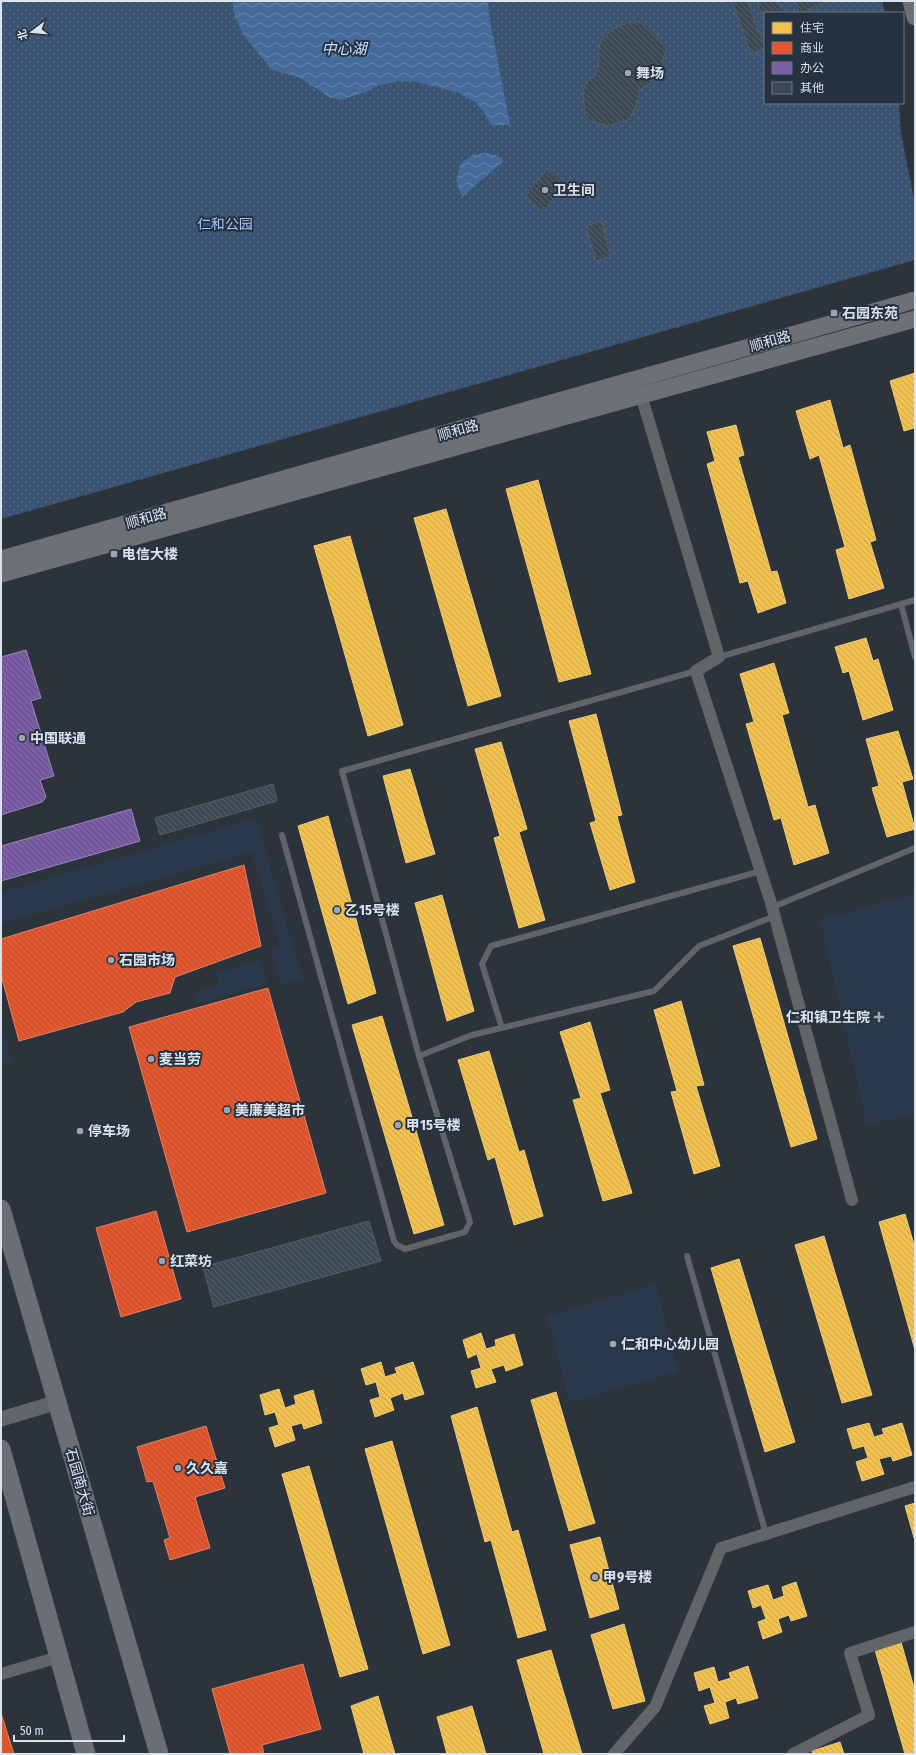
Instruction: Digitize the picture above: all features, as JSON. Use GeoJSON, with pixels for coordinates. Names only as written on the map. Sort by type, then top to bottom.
{"type":"FeatureCollection","features":[{"type":"Feature","properties":{"kind":"main road"},"geometry":{"type":"LineString","coordinates":[[911,1],[915,17]]}},
{"type":"Feature","properties":{"kind":"main road","name":"顺和路"},"geometry":{"type":"LineString","coordinates":[[1,574],[639,387],[915,300]]}},
{"type":"Feature","properties":{"kind":"main road","name":"顺和路"},"geometry":{"type":"LineString","coordinates":[[1,559],[639,387],[915,318]]}},
{"type":"Feature","properties":{"kind":"main road","name":"石园南大街"},"geometry":{"type":"LineString","coordinates":[[1,1209],[160,1754]]}},
{"type":"Feature","properties":{"kind":"main road"},"geometry":{"type":"LineString","coordinates":[[1,1449],[86,1754]]}},
{"type":"Feature","properties":{"kind":"street"},"geometry":{"type":"LineString","coordinates":[[639,387],[719,657],[696,671],[774,911],[852,1200]]}},
{"type":"Feature","properties":{"kind":"street"},"geometry":{"type":"LineString","coordinates":[[1,1418],[58,1402]]}},
{"type":"Feature","properties":{"kind":"street"},"geometry":{"type":"LineString","coordinates":[[614,1754],[655,1707],[721,1548],[915,1487]]}},
{"type":"Feature","properties":{"kind":"street"},"geometry":{"type":"LineString","coordinates":[[793,1754],[869,1715],[850,1653],[915,1632]]}},
{"type":"Feature","properties":{"kind":"street"},"geometry":{"type":"LineString","coordinates":[[1,1674],[59,1657]]}},
{"type":"Feature","properties":{"kind":"lane"},"geometry":{"type":"LineString","coordinates":[[719,657],[915,600]]}},
{"type":"Feature","properties":{"kind":"lane"},"geometry":{"type":"LineString","coordinates":[[901,604],[915,657]]}},
{"type":"Feature","properties":{"kind":"lane"},"geometry":{"type":"LineString","coordinates":[[282,835],[394,1241],[397,1245],[405,1249],[465,1232],[470,1222],[419,1056],[342,771],[696,671]]}},
{"type":"Feature","properties":{"kind":"lane"},"geometry":{"type":"LineString","coordinates":[[419,1056],[472,1035],[654,991],[699,946],[915,848]]}},
{"type":"Feature","properties":{"kind":"lane"},"geometry":{"type":"LineString","coordinates":[[502,1028],[482,964],[491,946],[761,871]]}},
{"type":"Feature","properties":{"kind":"lane"},"geometry":{"type":"LineString","coordinates":[[687,1256],[766,1534]]}},
{"type":"Feature","properties":{"kind":"shaded area"},"geometry":{"type":"Polygon","coordinates":[[[256,818],[302,979],[281,985],[271,950],[280,947],[252,852],[1,924],[1,892],[256,818]]]}},
{"type":"Feature","properties":{"kind":"shaded area","name":"仁和镇卫生院"},"geometry":{"type":"Polygon","coordinates":[[[915,893],[915,1114],[867,1125],[820,920],[915,893]]]}},
{"type":"Feature","properties":{"kind":"shaded area"},"geometry":{"type":"Polygon","coordinates":[[[260,960],[267,984],[197,1004],[193,993],[219,985],[216,973],[260,960]]]}},
{"type":"Feature","properties":{"kind":"shaded area"},"geometry":{"type":"Polygon","coordinates":[[[1,1023],[12,1061],[1,1064],[1,1023]]]}},
{"type":"Feature","properties":{"kind":"shaded area","name":"仁和中心幼儿园"},"geometry":{"type":"Polygon","coordinates":[[[656,1284],[678,1372],[569,1402],[547,1316],[656,1284]]]}},
{"type":"Feature","properties":{"kind":"green space","name":"仁和公园"},"geometry":{"type":"Polygon","coordinates":[[[1,1],[882,1],[885,12],[764,12],[764,104],[899,104],[901,133],[915,204],[915,260],[1,519],[1,1]]]}},
{"type":"Feature","properties":{"kind":"water","name":"中心湖"},"geometry":{"type":"Polygon","coordinates":[[[232,1],[488,1],[489,15],[510,125],[491,125],[484,112],[475,102],[459,93],[417,82],[398,81],[379,85],[366,92],[340,100],[329,97],[301,78],[272,70],[244,36],[235,17],[232,1]]]}},
{"type":"Feature","properties":{"kind":"water"},"geometry":{"type":"Polygon","coordinates":[[[487,153],[498,156],[504,161],[462,197],[456,181],[461,163],[473,155],[487,153]]]}},
{"type":"Feature","properties":{"kind":"building: 住宅"},"geometry":{"type":"Polygon","coordinates":[[[915,373],[915,431],[914,428],[904,431],[890,381],[915,373]]]}},
{"type":"Feature","properties":{"kind":"building: 住宅"},"geometry":{"type":"Polygon","coordinates":[[[830,400],[843,448],[850,445],[876,540],[870,542],[884,588],[849,599],[836,550],[845,547],[819,455],[810,459],[796,411],[830,400]]]}},
{"type":"Feature","properties":{"kind":"building: 住宅"},"geometry":{"type":"Polygon","coordinates":[[[736,425],[744,455],[738,457],[771,572],[777,571],[786,603],[758,613],[748,581],[740,583],[707,464],[715,461],[707,432],[736,425]]]}},
{"type":"Feature","properties":{"kind":"building: 住宅"},"geometry":{"type":"Polygon","coordinates":[[[538,480],[591,674],[559,682],[506,489],[538,480]]]}},
{"type":"Feature","properties":{"kind":"building: 住宅"},"geometry":{"type":"Polygon","coordinates":[[[446,509],[501,696],[468,706],[414,518],[446,509]]]}},
{"type":"Feature","properties":{"kind":"building: 住宅"},"geometry":{"type":"Polygon","coordinates":[[[350,536],[403,725],[368,736],[314,546],[350,536]]]}},
{"type":"Feature","properties":{"kind":"building: 住宅"},"geometry":{"type":"Polygon","coordinates":[[[866,638],[873,661],[878,659],[893,710],[863,720],[849,671],[843,673],[835,647],[866,638]]]}},
{"type":"Feature","properties":{"kind":"building: 住宅"},"geometry":{"type":"Polygon","coordinates":[[[774,663],[789,713],[782,715],[808,807],[815,805],[829,853],[794,865],[781,818],[774,820],[746,724],[754,722],[740,674],[774,663]]]}},
{"type":"Feature","properties":{"kind":"building: 住宅"},"geometry":{"type":"Polygon","coordinates":[[[596,714],[622,815],[617,816],[635,882],[610,890],[590,823],[596,821],[569,721],[596,714]]]}},
{"type":"Feature","properties":{"kind":"building: 住宅"},"geometry":{"type":"Polygon","coordinates":[[[898,731],[913,779],[902,782],[915,829],[887,837],[872,788],[879,786],[866,739],[898,731]]]}},
{"type":"Feature","properties":{"kind":"building: 住宅"},"geometry":{"type":"Polygon","coordinates":[[[501,742],[527,829],[519,832],[545,920],[519,928],[494,838],[500,836],[475,749],[501,742]]]}},
{"type":"Feature","properties":{"kind":"building: 住宅"},"geometry":{"type":"Polygon","coordinates":[[[410,769],[435,854],[406,863],[383,776],[410,769]]]}},
{"type":"Feature","properties":{"kind":"building: 住宅","name":"乙15号楼"},"geometry":{"type":"Polygon","coordinates":[[[328,816],[376,993],[348,1004],[298,826],[328,816]]]}},
{"type":"Feature","properties":{"kind":"building: 住宅"},"geometry":{"type":"Polygon","coordinates":[[[442,895],[474,1011],[447,1021],[415,903],[442,895]]]}},
{"type":"Feature","properties":{"kind":"building: 住宅"},"geometry":{"type":"Polygon","coordinates":[[[760,938],[817,1139],[791,1147],[733,946],[760,938]]]}},
{"type":"Feature","properties":{"kind":"building: 住宅"},"geometry":{"type":"Polygon","coordinates":[[[681,1001],[704,1085],[696,1086],[720,1166],[694,1174],[671,1092],[677,1091],[654,1010],[681,1001]]]}},
{"type":"Feature","properties":{"kind":"building: 住宅","name":"甲15号楼"},"geometry":{"type":"Polygon","coordinates":[[[382,1016],[444,1225],[414,1234],[352,1025],[382,1016]]]}},
{"type":"Feature","properties":{"kind":"building: 住宅"},"geometry":{"type":"Polygon","coordinates":[[[590,1022],[610,1090],[600,1093],[632,1193],[603,1201],[573,1100],[581,1098],[560,1032],[590,1022]]]}},
{"type":"Feature","properties":{"kind":"building: 住宅"},"geometry":{"type":"Polygon","coordinates":[[[489,1051],[519,1152],[524,1150],[543,1216],[514,1225],[495,1157],[488,1160],[458,1060],[489,1051]]]}},
{"type":"Feature","properties":{"kind":"building: 住宅"},"geometry":{"type":"Polygon","coordinates":[[[905,1214],[915,1248],[915,1350],[879,1222],[905,1214]]]}},
{"type":"Feature","properties":{"kind":"building: 住宅"},"geometry":{"type":"Polygon","coordinates":[[[824,1236],[872,1395],[842,1403],[795,1245],[824,1236]]]}},
{"type":"Feature","properties":{"kind":"building: 住宅"},"geometry":{"type":"Polygon","coordinates":[[[739,1259],[795,1442],[765,1452],[711,1268],[739,1259]]]}},
{"type":"Feature","properties":{"kind":"building: 住宅"},"geometry":{"type":"Polygon","coordinates":[[[481,1333],[486,1349],[496,1346],[495,1340],[514,1334],[523,1365],[506,1371],[504,1365],[491,1369],[496,1382],[476,1388],[471,1371],[481,1368],[477,1354],[468,1358],[463,1340],[481,1333]]]}},
{"type":"Feature","properties":{"kind":"building: 住宅"},"geometry":{"type":"Polygon","coordinates":[[[381,1362],[385,1377],[397,1373],[395,1368],[413,1362],[424,1394],[405,1400],[403,1393],[390,1398],[394,1410],[375,1417],[370,1400],[380,1397],[376,1382],[366,1385],[361,1369],[381,1362]]]}},
{"type":"Feature","properties":{"kind":"building: 住宅"},"geometry":{"type":"Polygon","coordinates":[[[279,1389],[285,1408],[296,1404],[294,1396],[313,1390],[322,1423],[304,1429],[302,1423],[291,1426],[295,1440],[275,1447],[269,1428],[279,1425],[275,1412],[265,1415],[260,1395],[279,1389]]]}},
{"type":"Feature","properties":{"kind":"building: 住宅"},"geometry":{"type":"Polygon","coordinates":[[[556,1392],[595,1523],[569,1531],[531,1400],[556,1392]]]}},
{"type":"Feature","properties":{"kind":"building: 住宅"},"geometry":{"type":"Polygon","coordinates":[[[477,1407],[512,1532],[518,1530],[546,1630],[518,1638],[491,1540],[485,1542],[451,1416],[477,1407]]]}},
{"type":"Feature","properties":{"kind":"building: 住宅"},"geometry":{"type":"Polygon","coordinates":[[[869,1423],[874,1437],[884,1434],[882,1429],[902,1423],[912,1455],[893,1461],[891,1456],[879,1459],[884,1474],[862,1481],[856,1462],[868,1458],[864,1446],[853,1449],[847,1429],[869,1423]]]}},
{"type":"Feature","properties":{"kind":"building: 住宅"},"geometry":{"type":"Polygon","coordinates":[[[392,1441],[450,1645],[423,1654],[365,1449],[392,1441]]]}},
{"type":"Feature","properties":{"kind":"building: 住宅"},"geometry":{"type":"Polygon","coordinates":[[[309,1466],[368,1669],[340,1677],[282,1474],[309,1466]]]}},
{"type":"Feature","properties":{"kind":"building: 住宅"},"geometry":{"type":"Polygon","coordinates":[[[915,1503],[915,1541],[905,1506],[915,1503]]]}},
{"type":"Feature","properties":{"kind":"building: 住宅","name":"甲9号楼"},"geometry":{"type":"Polygon","coordinates":[[[600,1537],[619,1609],[590,1618],[570,1545],[600,1537]]]}},
{"type":"Feature","properties":{"kind":"building: 住宅"},"geometry":{"type":"Polygon","coordinates":[[[796,1582],[807,1616],[791,1621],[789,1615],[778,1619],[782,1632],[763,1639],[758,1622],[766,1619],[761,1605],[753,1608],[748,1591],[768,1585],[773,1600],[784,1596],[782,1587],[796,1582]]]}},
{"type":"Feature","properties":{"kind":"building: 住宅"},"geometry":{"type":"Polygon","coordinates":[[[624,1624],[645,1701],[613,1709],[591,1635],[624,1624]]]}},
{"type":"Feature","properties":{"kind":"building: 住宅"},"geometry":{"type":"Polygon","coordinates":[[[901,1642],[915,1691],[915,1754],[905,1754],[875,1650],[901,1642]]]}},
{"type":"Feature","properties":{"kind":"building: 住宅"},"geometry":{"type":"Polygon","coordinates":[[[551,1650],[582,1754],[544,1754],[517,1660],[551,1650]]]}},
{"type":"Feature","properties":{"kind":"building: 住宅"},"geometry":{"type":"Polygon","coordinates":[[[748,1666],[758,1698],[738,1704],[736,1698],[725,1702],[729,1718],[710,1724],[704,1706],[715,1703],[710,1687],[699,1691],[694,1673],[714,1667],[718,1682],[731,1678],[729,1673],[748,1666]]]}},
{"type":"Feature","properties":{"kind":"building: 住宅"},"geometry":{"type":"Polygon","coordinates":[[[378,1696],[395,1754],[364,1754],[351,1706],[378,1696]]]}},
{"type":"Feature","properties":{"kind":"building: 住宅"},"geometry":{"type":"Polygon","coordinates":[[[472,1706],[486,1754],[447,1754],[437,1717],[472,1706]]]}},
{"type":"Feature","properties":{"kind":"building: 住宅"},"geometry":{"type":"Polygon","coordinates":[[[840,1742],[844,1754],[813,1754],[812,1751],[840,1742]]]}},
{"type":"Feature","properties":{"kind":"building: 商业","name":"石园市场"},"geometry":{"type":"Polygon","coordinates":[[[244,865],[261,946],[175,977],[170,993],[136,1002],[123,1012],[19,1041],[1,975],[1,939],[244,865]]]}},
{"type":"Feature","properties":{"kind":"building: 商业","name":"美廉美超市"},"geometry":{"type":"Polygon","coordinates":[[[268,988],[326,1193],[187,1232],[129,1027],[268,988]]]}},
{"type":"Feature","properties":{"kind":"building: 商业"},"geometry":{"type":"Polygon","coordinates":[[[156,1211],[181,1299],[121,1317],[96,1228],[156,1211]]]}},
{"type":"Feature","properties":{"kind":"building: 商业"},"geometry":{"type":"Polygon","coordinates":[[[206,1426],[225,1488],[195,1497],[210,1548],[170,1560],[164,1540],[170,1538],[153,1481],[147,1482],[137,1447],[206,1426]]]}},
{"type":"Feature","properties":{"kind":"building: 商业"},"geometry":{"type":"Polygon","coordinates":[[[303,1664],[321,1729],[262,1745],[264,1754],[230,1754],[212,1689],[303,1664]]]}},
{"type":"Feature","properties":{"kind":"building: 商业"},"geometry":{"type":"Polygon","coordinates":[[[1,1713],[14,1754],[1,1754],[1,1713]]]}},
{"type":"Feature","properties":{"kind":"building: 办公","name":"中国联通"},"geometry":{"type":"Polygon","coordinates":[[[26,650],[41,698],[31,701],[54,776],[40,780],[46,797],[42,802],[1,815],[1,657],[26,650]]]}},
{"type":"Feature","properties":{"kind":"building: 办公"},"geometry":{"type":"Polygon","coordinates":[[[131,809],[140,841],[1,881],[1,846],[131,809]]]}},
{"type":"Feature","properties":{"kind":"building: 其他"},"geometry":{"type":"Polygon","coordinates":[[[732,1],[747,1],[764,45],[764,48],[751,54],[732,1]]]}},
{"type":"Feature","properties":{"kind":"building: 其他"},"geometry":{"type":"Polygon","coordinates":[[[757,1],[778,1],[783,12],[764,12],[764,19],[757,1]]]}},
{"type":"Feature","properties":{"kind":"building: 其他"},"geometry":{"type":"Polygon","coordinates":[[[795,1],[827,1],[803,12],[799,12],[795,1]]]}},
{"type":"Feature","properties":{"kind":"building: 其他","name":"舞场"},"geometry":{"type":"Polygon","coordinates":[[[638,22],[649,27],[666,50],[658,76],[645,87],[639,89],[638,99],[630,119],[607,126],[591,121],[585,114],[583,91],[588,81],[594,77],[598,68],[601,40],[612,30],[625,23],[638,22]]]}},
{"type":"Feature","properties":{"kind":"building: 其他","name":"卫生间"},"geometry":{"type":"Polygon","coordinates":[[[548,168],[566,184],[542,211],[525,196],[548,168]]]}},
{"type":"Feature","properties":{"kind":"building: 其他"},"geometry":{"type":"Polygon","coordinates":[[[602,221],[611,257],[596,261],[586,226],[602,221]]]}},
{"type":"Feature","properties":{"kind":"building: 其他"},"geometry":{"type":"Polygon","coordinates":[[[273,784],[277,801],[160,835],[155,818],[273,784]]]}},
{"type":"Feature","properties":{"kind":"building: 其他"},"geometry":{"type":"Polygon","coordinates":[[[369,1221],[381,1261],[214,1307],[203,1267],[369,1221]]]}},
{"type":"Feature","properties":{"kind":"place","name":"舞场"},"geometry":{"type":"Point","coordinates":[628,73]}},
{"type":"Feature","properties":{"kind":"place","name":"卫生间"},"geometry":{"type":"Point","coordinates":[545,190]}},
{"type":"Feature","properties":{"kind":"place","name":"石园东苑"},"geometry":{"type":"Point","coordinates":[834,313]}},
{"type":"Feature","properties":{"kind":"place","name":"电信大楼"},"geometry":{"type":"Point","coordinates":[114,554]}},
{"type":"Feature","properties":{"kind":"place","name":"中国联通"},"geometry":{"type":"Point","coordinates":[22,738]}},
{"type":"Feature","properties":{"kind":"place","name":"乙15号楼"},"geometry":{"type":"Point","coordinates":[337,910]}},
{"type":"Feature","properties":{"kind":"place","name":"石园市场"},"geometry":{"type":"Point","coordinates":[111,960]}},
{"type":"Feature","properties":{"kind":"place","name":"仁和镇卫生院"},"geometry":{"type":"Point","coordinates":[879,1017]}},
{"type":"Feature","properties":{"kind":"place","name":"麦当劳"},"geometry":{"type":"Point","coordinates":[151,1059]}},
{"type":"Feature","properties":{"kind":"place","name":"美廉美超市"},"geometry":{"type":"Point","coordinates":[227,1110]}},
{"type":"Feature","properties":{"kind":"place","name":"甲15号楼"},"geometry":{"type":"Point","coordinates":[398,1125]}},
{"type":"Feature","properties":{"kind":"place","name":"停车场"},"geometry":{"type":"Point","coordinates":[80,1131]}},
{"type":"Feature","properties":{"kind":"place","name":"红菜坊"},"geometry":{"type":"Point","coordinates":[162,1261]}},
{"type":"Feature","properties":{"kind":"place","name":"仁和中心幼儿园"},"geometry":{"type":"Point","coordinates":[613,1344]}},
{"type":"Feature","properties":{"kind":"place","name":"久久嘉"},"geometry":{"type":"Point","coordinates":[178,1468]}},
{"type":"Feature","properties":{"kind":"place","name":"甲9号楼"},"geometry":{"type":"Point","coordinates":[595,1577]}}]}
